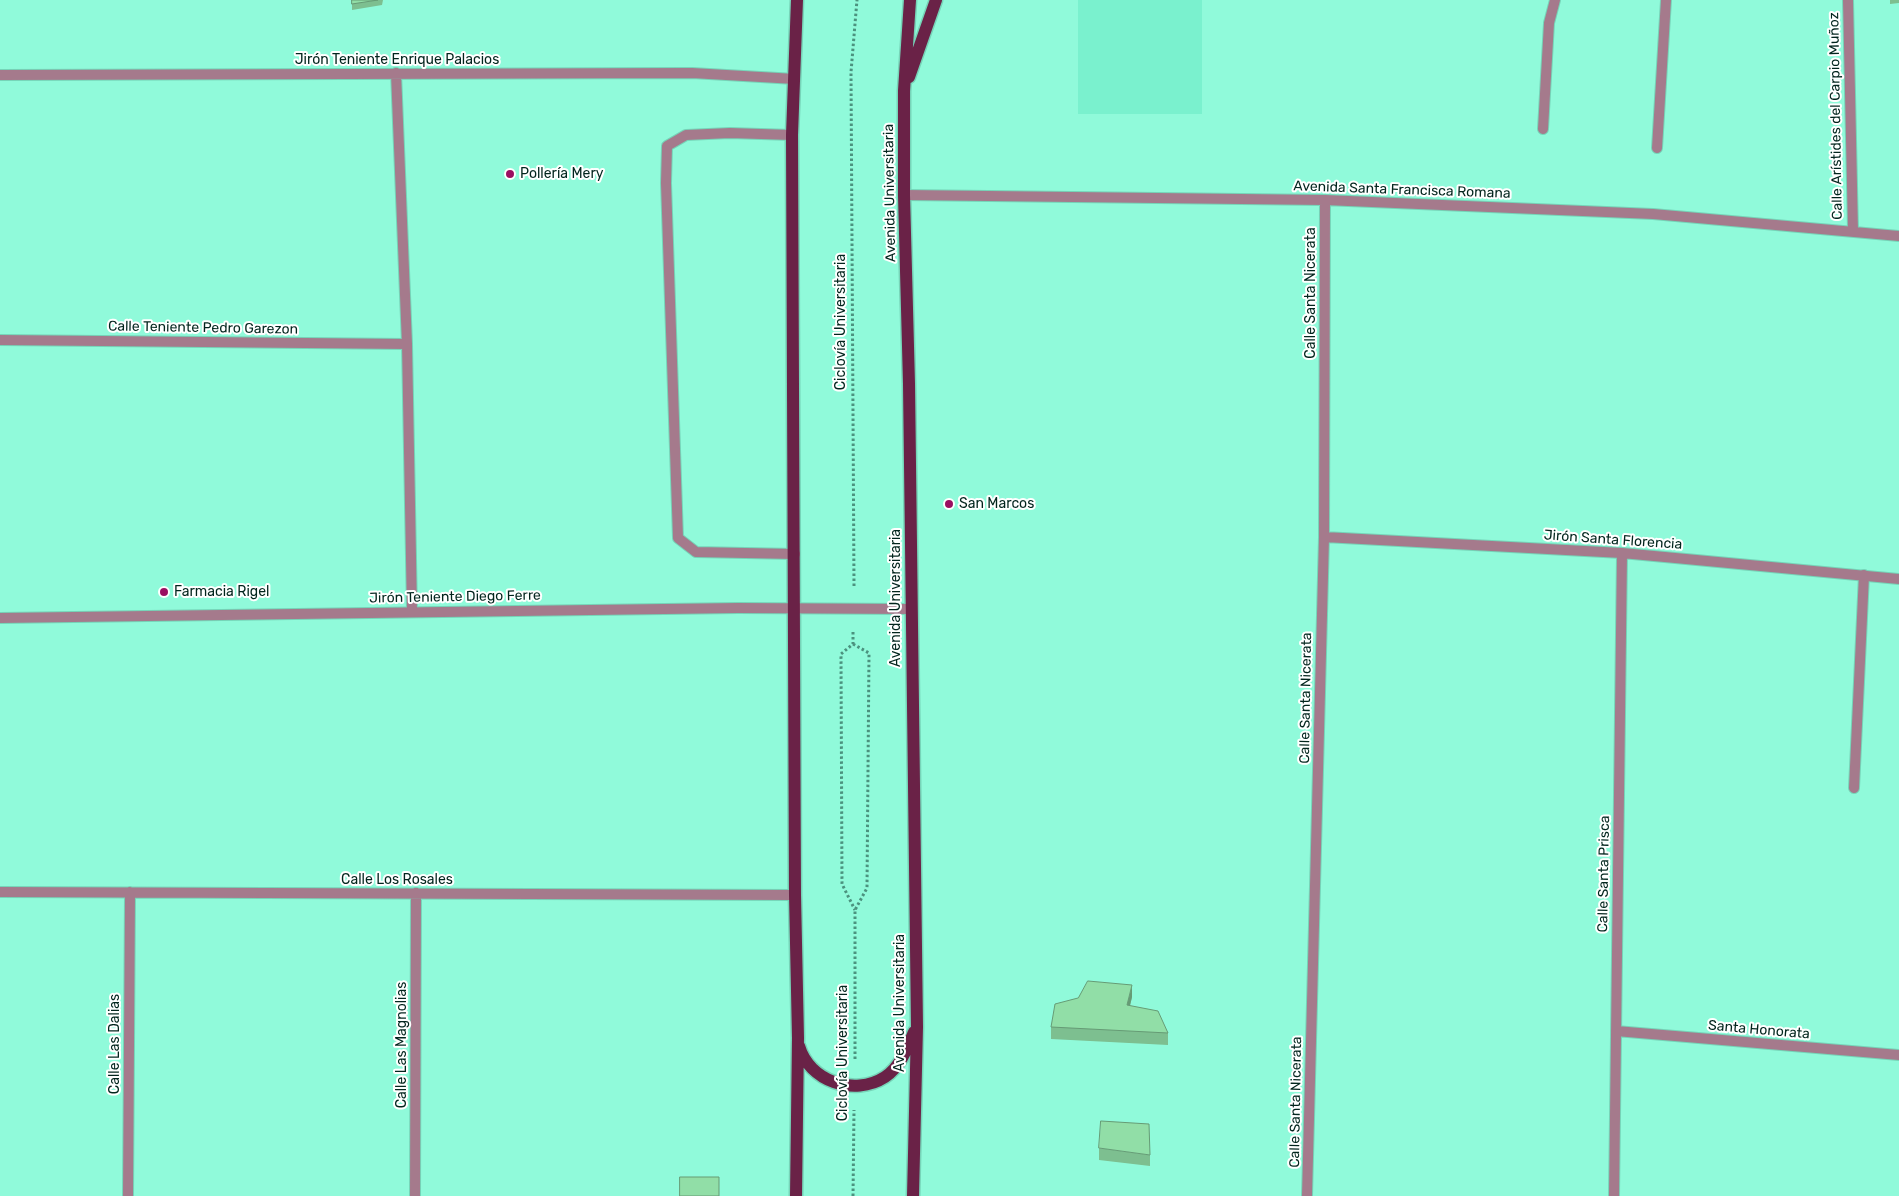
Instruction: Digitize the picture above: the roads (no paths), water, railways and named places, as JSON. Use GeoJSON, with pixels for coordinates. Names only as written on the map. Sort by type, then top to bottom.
{"type":"FeatureCollection","features":[{"type":"Feature","properties":{"kind":"main road"},"geometry":{"type":"LineString","coordinates":[[796,1196],[798,1038],[795,895],[792,135],[797,0]]}},
{"type":"Feature","properties":{"kind":"main road","name":"Avenida Universitaria"},"geometry":{"type":"LineString","coordinates":[[910,0],[904,92],[904,195],[909,384],[917,1026],[912,1196]]}},
{"type":"Feature","properties":{"kind":"main road"},"geometry":{"type":"LineString","coordinates":[[904,92],[936,0]]}},
{"type":"Feature","properties":{"kind":"main road"},"geometry":{"type":"LineString","coordinates":[[798,1038],[800,1050],[813,1069],[832,1082],[855,1086],[876,1082],[893,1070],[905,1053],[917,1026]]}},
{"type":"Feature","properties":{"kind":"street"},"geometry":{"type":"LineString","coordinates":[[1543,129],[1549,23],[1555,0]]}},
{"type":"Feature","properties":{"kind":"street"},"geometry":{"type":"LineString","coordinates":[[1657,148],[1666,0]]}},
{"type":"Feature","properties":{"kind":"street","name":"Calle Arístides del Carpio Muñoz"},"geometry":{"type":"LineString","coordinates":[[1848,0],[1853,231]]}},
{"type":"Feature","properties":{"kind":"street"},"geometry":{"type":"LineString","coordinates":[[396,73],[406,344],[412,612]]}},
{"type":"Feature","properties":{"kind":"street","name":"Jirón Teniente Enrique Palacios"},"geometry":{"type":"LineString","coordinates":[[0,75],[692,73],[795,79]]}},
{"type":"Feature","properties":{"kind":"street"},"geometry":{"type":"LineString","coordinates":[[792,135],[686,135],[667,146],[667,193],[678,538],[696,552],[795,554]]}},
{"type":"Feature","properties":{"kind":"street","name":"Avenida Santa Francisca Romana"},"geometry":{"type":"LineString","coordinates":[[904,195],[1325,200],[1652,214],[1899,236]]}},
{"type":"Feature","properties":{"kind":"street","name":"Calle Santa Nicerata"},"geometry":{"type":"LineString","coordinates":[[1307,1196],[1324,538],[1325,200]]}},
{"type":"Feature","properties":{"kind":"street","name":"Calle Teniente Pedro Garezon"},"geometry":{"type":"LineString","coordinates":[[0,340],[406,344]]}},
{"type":"Feature","properties":{"kind":"street","name":"Jirón Santa Florencia"},"geometry":{"type":"LineString","coordinates":[[1324,538],[1622,553],[1899,579]]}},
{"type":"Feature","properties":{"kind":"street","name":"Calle Santa Prisca"},"geometry":{"type":"LineString","coordinates":[[1614,1196],[1622,553]]}},
{"type":"Feature","properties":{"kind":"street"},"geometry":{"type":"LineString","coordinates":[[1854,788],[1864,575]]}},
{"type":"Feature","properties":{"kind":"street","name":"Jirón Teniente Diego Ferre"},"geometry":{"type":"LineString","coordinates":[[0,618],[795,608],[911,609]]}},
{"type":"Feature","properties":{"kind":"street","name":"Calle Los Rosales"},"geometry":{"type":"LineString","coordinates":[[0,892],[795,895]]}},
{"type":"Feature","properties":{"kind":"street","name":"Calle Las Dalias"},"geometry":{"type":"LineString","coordinates":[[128,1196],[130,892]]}},
{"type":"Feature","properties":{"kind":"street","name":"Calle Las Magnolias"},"geometry":{"type":"LineString","coordinates":[[415,1196],[416,893]]}},
{"type":"Feature","properties":{"kind":"street","name":"Santa Honorata"},"geometry":{"type":"LineString","coordinates":[[1616,1031],[1899,1056]]}},
{"type":"Feature","properties":{"kind":"place","name":"Pollería Mery"},"geometry":{"type":"Point","coordinates":[510,174]}},
{"type":"Feature","properties":{"kind":"place","name":"San Marcos"},"geometry":{"type":"Point","coordinates":[949,504]}},
{"type":"Feature","properties":{"kind":"place","name":"Farmacia Rigel"},"geometry":{"type":"Point","coordinates":[164,592]}}]}
